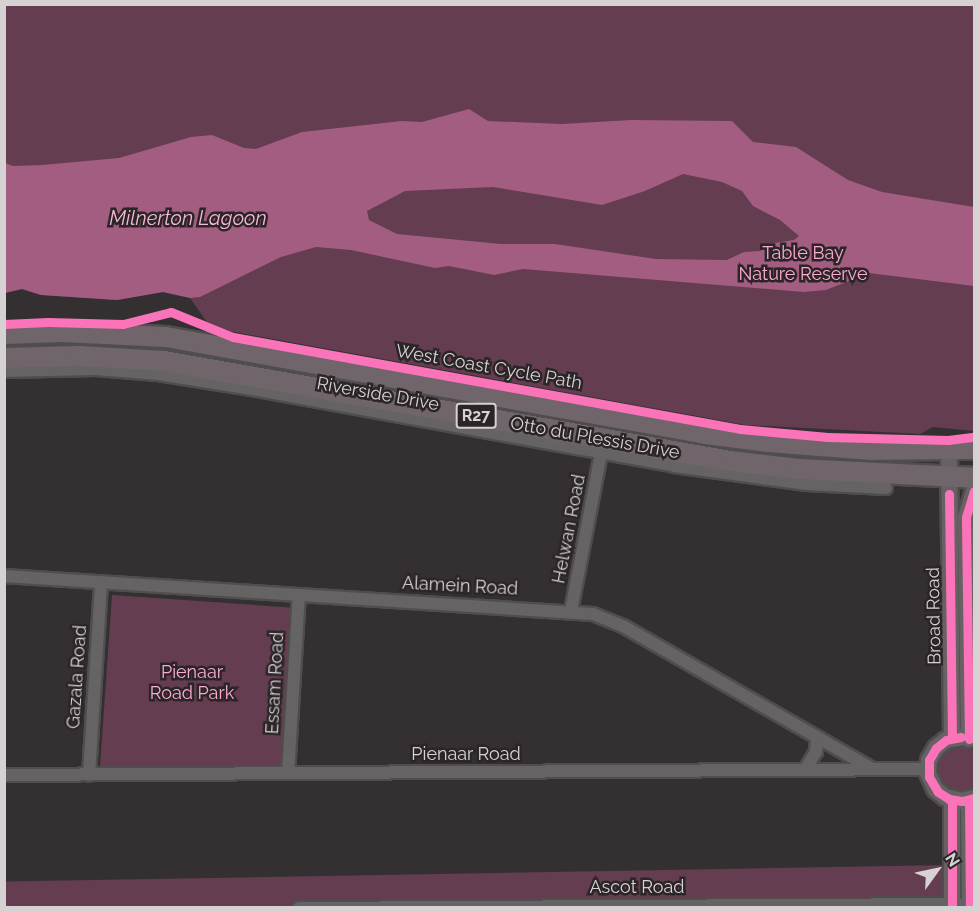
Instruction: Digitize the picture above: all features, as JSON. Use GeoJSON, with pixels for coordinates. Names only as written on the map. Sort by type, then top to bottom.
{"type":"FeatureCollection","features":[{"type":"Feature","properties":{"kind":"main road","name":"Otto du Plessis Drive"},"geometry":{"type":"LineString","coordinates":[[4,334],[103,333],[166,338],[717,435],[836,448],[949,450],[975,448]]}},
{"type":"Feature","properties":{"kind":"main road","name":"Otto du Plessis Drive"},"geometry":{"type":"LineString","coordinates":[[4,358],[80,356],[164,361],[730,461],[799,469],[975,478]]}},
{"type":"Feature","properties":{"kind":"street","name":"Riverside Drive"},"geometry":{"type":"LineString","coordinates":[[4,371],[96,369],[198,380],[602,454],[774,481],[886,488]]}},
{"type":"Feature","properties":{"kind":"street","name":"Broad Road"},"geometry":{"type":"LineString","coordinates":[[928,769],[936,748],[965,739],[958,580],[949,478],[949,450]]}},
{"type":"Feature","properties":{"kind":"street","name":"Helwan Road"},"geometry":{"type":"LineString","coordinates":[[571,611],[602,454]]}},
{"type":"Feature","properties":{"kind":"street","name":"Broad Road"},"geometry":{"type":"LineString","coordinates":[[958,580],[966,517],[975,491]]}},
{"type":"Feature","properties":{"kind":"street","name":"Alamein Road"},"geometry":{"type":"LineString","coordinates":[[4,576],[571,611],[601,616],[623,626],[872,769]]}},
{"type":"Feature","properties":{"kind":"street","name":"Gazala Road"},"geometry":{"type":"LineString","coordinates":[[89,775],[101,582]]}},
{"type":"Feature","properties":{"kind":"street","name":"Essam Road"},"geometry":{"type":"LineString","coordinates":[[288,773],[299,595]]}},
{"type":"Feature","properties":{"kind":"street"},"geometry":{"type":"LineString","coordinates":[[805,770],[816,752],[817,738]]}},
{"type":"Feature","properties":{"kind":"street","name":"Pienaar Road"},"geometry":{"type":"LineString","coordinates":[[4,775],[928,769]]}},
{"type":"Feature","properties":{"kind":"street"},"geometry":{"type":"LineString","coordinates":[[928,769],[935,789],[965,799]]}},
{"type":"Feature","properties":{"kind":"street"},"geometry":{"type":"LineString","coordinates":[[965,799],[971,906]]}},
{"type":"Feature","properties":{"kind":"street"},"geometry":{"type":"LineString","coordinates":[[952,906],[965,799]]}},
{"type":"Feature","properties":{"kind":"street","name":"Ascot Road"},"geometry":{"type":"LineString","coordinates":[[299,908],[971,906]]}},
{"type":"Feature","properties":{"kind":"green space","name":"Table Bay Nature Reserve"},"geometry":{"type":"Polygon","coordinates":[[[5,5],[974,5],[974,431],[933,427],[920,434],[746,425],[229,331],[207,322],[190,298],[163,292],[117,300],[41,295],[22,289],[5,293],[5,5]]]}},
{"type":"Feature","properties":{"kind":"green space","name":"Pienaar Road Park"},"geometry":{"type":"Polygon","coordinates":[[[112,595],[293,608],[280,781],[100,769],[112,595]]]}},
{"type":"Feature","properties":{"kind":"green space"},"geometry":{"type":"Polygon","coordinates":[[[962,745],[974,750],[974,789],[964,793],[951,792],[941,784],[936,772],[937,762],[941,753],[949,747],[962,745]]]}},
{"type":"Feature","properties":{"kind":"green space"},"geometry":{"type":"Polygon","coordinates":[[[951,865],[952,904],[722,908],[5,908],[4,882],[951,865]]]}},
{"type":"Feature","properties":{"kind":"water","name":"Milnerton Lagoon"},"geometry":{"type":"Polygon","coordinates":[[[469,109],[488,121],[562,124],[631,120],[732,121],[753,142],[796,147],[848,180],[882,192],[974,207],[974,286],[869,273],[826,290],[804,292],[523,269],[494,275],[449,266],[435,268],[351,250],[316,247],[281,257],[200,297],[190,298],[163,292],[117,300],[41,295],[22,289],[5,293],[5,163],[13,166],[42,165],[119,158],[191,137],[212,135],[244,148],[256,149],[302,132],[402,121],[422,122],[469,109]],[[683,174],[645,191],[602,205],[493,187],[405,191],[367,211],[369,220],[397,234],[501,244],[555,244],[656,259],[727,260],[744,252],[760,251],[775,243],[794,240],[799,236],[780,220],[753,206],[742,191],[722,182],[683,174]]]}},
{"type":"Feature","properties":{"kind":"cycle path","name":"West Coast Cycle Path"},"geometry":{"type":"LineString","coordinates":[[4,324],[48,322],[123,324],[171,312],[233,337],[740,429],[828,437],[948,440],[974,437]]}},
{"type":"Feature","properties":{"kind":"cycle path"},"geometry":{"type":"LineString","coordinates":[[969,739],[966,517],[974,491]]}},
{"type":"Feature","properties":{"kind":"cycle path"},"geometry":{"type":"LineString","coordinates":[[949,494],[952,738]]}},
{"type":"Feature","properties":{"kind":"cycle path"},"geometry":{"type":"LineString","coordinates":[[961,737],[946,740],[936,748],[929,760],[929,777],[938,792],[949,799],[962,801],[974,798]]}},
{"type":"Feature","properties":{"kind":"cycle path"},"geometry":{"type":"LineString","coordinates":[[952,800],[952,908]]}},
{"type":"Feature","properties":{"kind":"cycle path"},"geometry":{"type":"LineString","coordinates":[[969,800],[970,908]]}}]}
